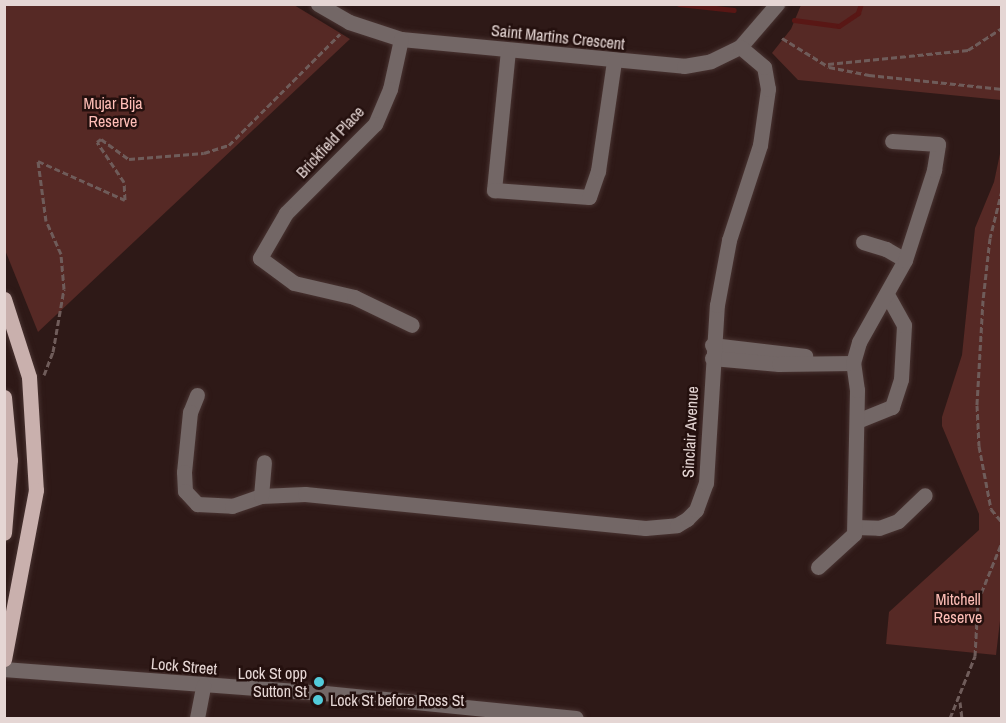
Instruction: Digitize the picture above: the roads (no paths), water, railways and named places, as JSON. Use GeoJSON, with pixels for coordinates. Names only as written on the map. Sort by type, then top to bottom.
{"type":"FeatureCollection","features":[{"type":"Feature","properties":{"kind":"main road"},"geometry":{"type":"LineString","coordinates":[[4,299],[29,377],[36,490],[4,659]]}},
{"type":"Feature","properties":{"kind":"main road"},"geometry":{"type":"LineString","coordinates":[[4,397],[10,460],[4,533]]}},
{"type":"Feature","properties":{"kind":"street","name":"Saint Martins Crescent"},"geometry":{"type":"LineString","coordinates":[[318,4],[349,21],[401,39],[684,66],[711,61],[740,46],[777,4]]}},
{"type":"Feature","properties":{"kind":"street","name":"Brickfield Place"},"geometry":{"type":"LineString","coordinates":[[401,39],[390,89],[375,124],[286,213],[260,258],[294,283],[354,297],[412,325]]}},
{"type":"Feature","properties":{"kind":"street","name":"Sinclair Avenue"},"geometry":{"type":"LineString","coordinates":[[197,395],[190,412],[185,491],[197,504],[232,506],[261,496],[305,494],[645,528],[677,525],[696,510],[706,483],[712,351],[729,240],[760,145],[768,89],[764,67],[740,46]]}},
{"type":"Feature","properties":{"kind":"street"},"geometry":{"type":"LineString","coordinates":[[508,50],[494,190],[589,197],[598,171],[614,61]]}},
{"type":"Feature","properties":{"kind":"street"},"geometry":{"type":"LineString","coordinates":[[818,567],[849,542],[855,527],[857,421],[853,363],[859,342],[905,260],[921,215],[938,144],[892,141]]}},
{"type":"Feature","properties":{"kind":"street"},"geometry":{"type":"LineString","coordinates":[[863,242],[892,251],[905,260]]}},
{"type":"Feature","properties":{"kind":"street"},"geometry":{"type":"LineString","coordinates":[[857,421],[892,407],[901,379],[904,325],[887,294]]}},
{"type":"Feature","properties":{"kind":"street"},"geometry":{"type":"LineString","coordinates":[[712,351],[853,363]]}},
{"type":"Feature","properties":{"kind":"street"},"geometry":{"type":"LineString","coordinates":[[261,496],[264,462]]}},
{"type":"Feature","properties":{"kind":"street"},"geometry":{"type":"LineString","coordinates":[[855,527],[879,528],[898,521],[925,495]]}},
{"type":"Feature","properties":{"kind":"street","name":"Lock Street"},"geometry":{"type":"LineString","coordinates":[[4,669],[576,718]]}},
{"type":"Feature","properties":{"kind":"street"},"geometry":{"type":"LineString","coordinates":[[197,718],[203,686]]}},
{"type":"Feature","properties":{"kind":"street"},"geometry":{"type":"LineString","coordinates":[[410,718],[414,703]]}},
{"type":"Feature","properties":{"kind":"waterway"},"geometry":{"type":"LineString","coordinates":[[679,4],[734,10]]}},
{"type":"Feature","properties":{"kind":"waterway"},"geometry":{"type":"LineString","coordinates":[[794,20],[839,26],[858,13],[861,4]]}},
{"type":"Feature","properties":{"kind":"place","name":"Lock St opp Sutton St"},"geometry":{"type":"Point","coordinates":[319,682]}},
{"type":"Feature","properties":{"kind":"place","name":"Lock St before Ross St"},"geometry":{"type":"Point","coordinates":[318,700]}},
{"type":"Feature","properties":{"kind":"park label","name":"Mujar Bija Reserve"},"geometry":{"type":"Point","coordinates":[113,112]}},
{"type":"Feature","properties":{"kind":"park label","name":"Mitchell Reserve"},"geometry":{"type":"Point","coordinates":[958,608]}}]}
